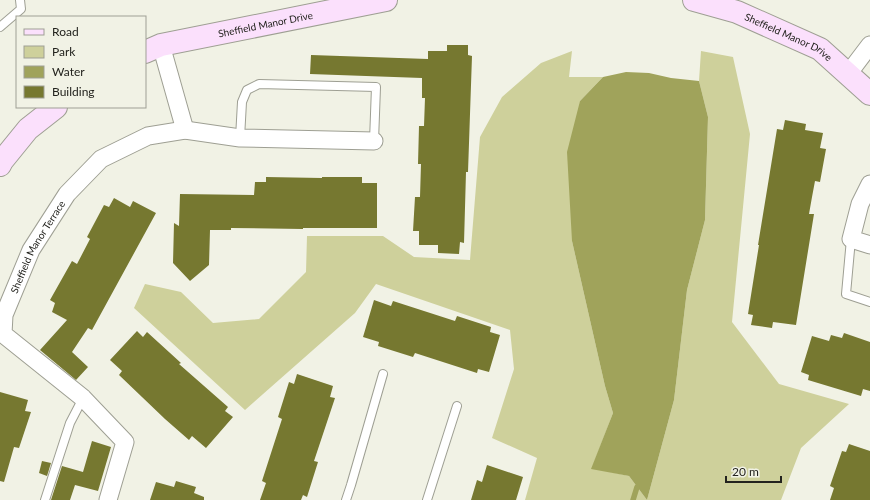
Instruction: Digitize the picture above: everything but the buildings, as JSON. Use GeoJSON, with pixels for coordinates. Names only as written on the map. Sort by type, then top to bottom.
{"type":"FeatureCollection","features":[{"type":"Feature","properties":{"kind":"street","name":"Sheffield Manor Drive"},"geometry":{"type":"LineString","coordinates":[[153,49],[348,4],[386,0]]}},
{"type":"Feature","properties":{"kind":"street","name":"Sheffield Manor Drive"},"geometry":{"type":"LineString","coordinates":[[694,0],[737,12],[820,49],[870,94]]}},
{"type":"Feature","properties":{"kind":"street"},"geometry":{"type":"LineString","coordinates":[[848,74],[870,45]]}},
{"type":"Feature","properties":{"kind":"street"},"geometry":{"type":"LineString","coordinates":[[153,49],[185,130]]}},
{"type":"Feature","properties":{"kind":"street"},"geometry":{"type":"LineString","coordinates":[[0,165],[28,129],[55,108]]}},
{"type":"Feature","properties":{"kind":"street","name":"Sheffield Manor Terrace"},"geometry":{"type":"LineString","coordinates":[[108,500],[125,442],[83,398],[4,334],[4,315],[31,250],[67,194],[101,159],[148,136],[185,130],[240,138],[374,141]]}},
{"type":"Feature","properties":{"kind":"street"},"geometry":{"type":"LineString","coordinates":[[870,184],[860,204],[851,239],[870,245]]}},
{"type":"Feature","properties":{"kind":"lane"},"geometry":{"type":"LineString","coordinates":[[0,27],[21,9],[20,0]]}},
{"type":"Feature","properties":{"kind":"lane"},"geometry":{"type":"LineString","coordinates":[[240,138],[242,102],[247,90],[259,84],[376,86],[374,141]]}},
{"type":"Feature","properties":{"kind":"lane"},"geometry":{"type":"LineString","coordinates":[[851,239],[846,294],[870,302]]}},
{"type":"Feature","properties":{"kind":"lane"},"geometry":{"type":"LineString","coordinates":[[346,500],[384,374]]}},
{"type":"Feature","properties":{"kind":"lane"},"geometry":{"type":"LineString","coordinates":[[45,500],[70,422],[83,398]]}},
{"type":"Feature","properties":{"kind":"lane"},"geometry":{"type":"LineString","coordinates":[[428,500],[457,406]]}},
{"type":"Feature","properties":{"kind":"green space"},"geometry":{"type":"Polygon","coordinates":[[[572,51],[569,77],[603,77],[580,101],[572,241],[605,386],[613,413],[592,468],[629,476],[647,500],[525,500],[537,458],[492,438],[514,369],[510,330],[376,284],[355,313],[245,410],[134,308],[145,284],[181,292],[213,323],[259,319],[306,272],[307,236],[383,236],[414,257],[470,260],[480,137],[502,97],[541,63],[572,51]]]}},
{"type":"Feature","properties":{"kind":"green space"},"geometry":{"type":"Polygon","coordinates":[[[701,51],[733,57],[750,134],[732,322],[779,384],[849,404],[801,448],[781,500],[647,500],[674,400],[687,290],[705,220],[708,117],[699,81],[701,51]]]}},
{"type":"Feature","properties":{"kind":"water"},"geometry":{"type":"Polygon","coordinates":[[[626,72],[649,73],[671,78],[699,81],[708,117],[705,220],[687,290],[674,400],[647,500],[629,476],[591,469],[613,413],[605,386],[572,241],[567,152],[580,101],[603,77],[626,72]]]}},
{"type":"Feature","properties":{"kind":"waterway"},"geometry":{"type":"LineString","coordinates":[[633,500],[637,487]]}}]}
